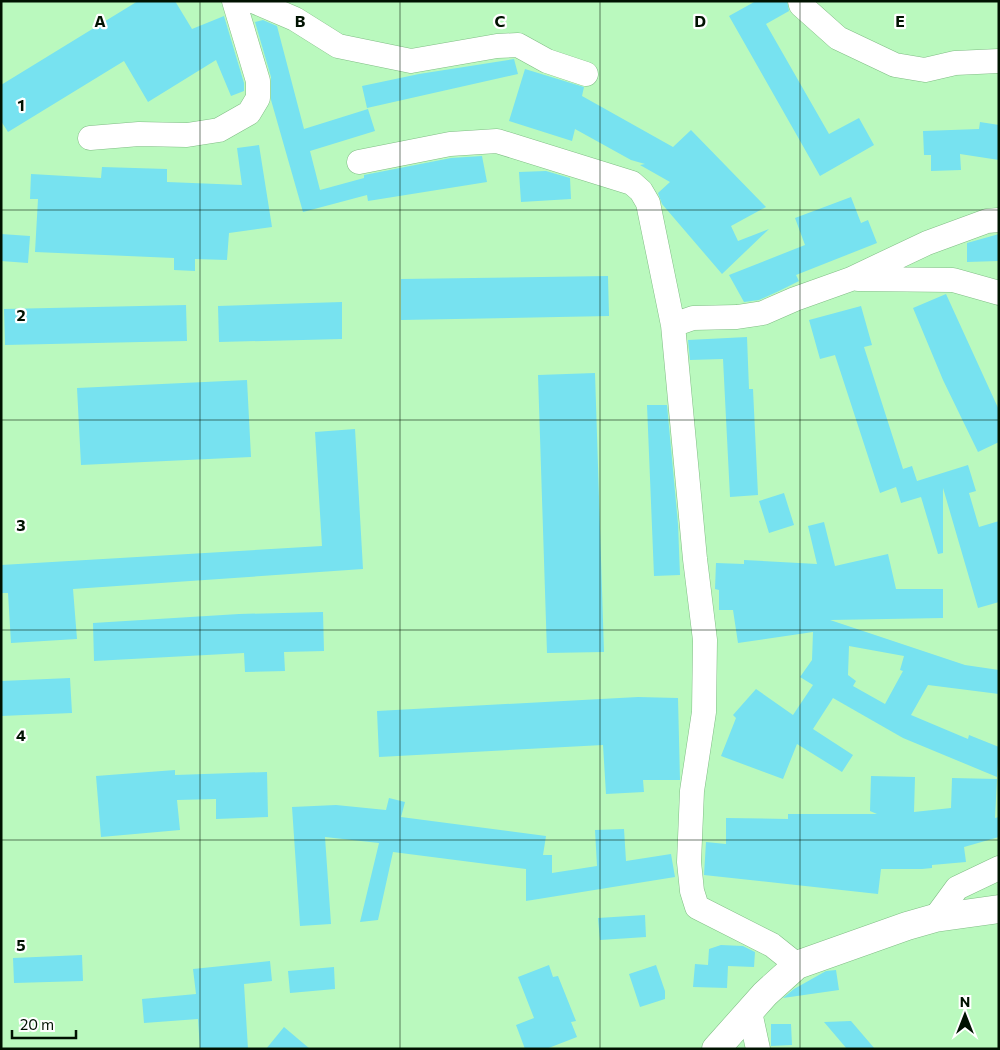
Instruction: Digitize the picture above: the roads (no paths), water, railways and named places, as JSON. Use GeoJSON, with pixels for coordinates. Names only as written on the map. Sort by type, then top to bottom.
{"type":"FeatureCollection","features":[{"type":"Feature","properties":{"kind":"street"},"geometry":{"type":"LineString","coordinates":[[90,138],[139,134],[187,136],[219,130],[249,113],[258,98],[258,81],[234,1]]}},
{"type":"Feature","properties":{"kind":"street"},"geometry":{"type":"LineString","coordinates":[[253,1],[295,19],[338,46],[411,61],[497,46],[518,45],[547,61],[586,74]]}},
{"type":"Feature","properties":{"kind":"street"},"geometry":{"type":"LineString","coordinates":[[800,1],[801,5],[838,38],[895,65],[925,70],[956,63],[999,61]]}},
{"type":"Feature","properties":{"kind":"street"},"geometry":{"type":"LineString","coordinates":[[359,162],[450,144],[497,142],[632,183],[641,191],[648,203],[674,325],[695,559],[705,640],[704,712],[692,791],[689,862],[692,891],[697,908],[772,945],[797,965]]}},
{"type":"Feature","properties":{"kind":"street"},"geometry":{"type":"LineString","coordinates":[[674,325],[694,318],[736,317],[763,313],[795,299],[851,279],[927,243],[987,221],[999,220]]}},
{"type":"Feature","properties":{"kind":"street"},"geometry":{"type":"LineString","coordinates":[[851,279],[953,280],[999,294]]}},
{"type":"Feature","properties":{"kind":"street"},"geometry":{"type":"LineString","coordinates":[[936,918],[956,888],[999,868]]}},
{"type":"Feature","properties":{"kind":"street"},"geometry":{"type":"LineString","coordinates":[[716,1049],[765,994],[797,965],[936,918],[999,909]]}},
{"type":"Feature","properties":{"kind":"street"},"geometry":{"type":"LineString","coordinates":[[750,1012],[758,1049]]}}]}
